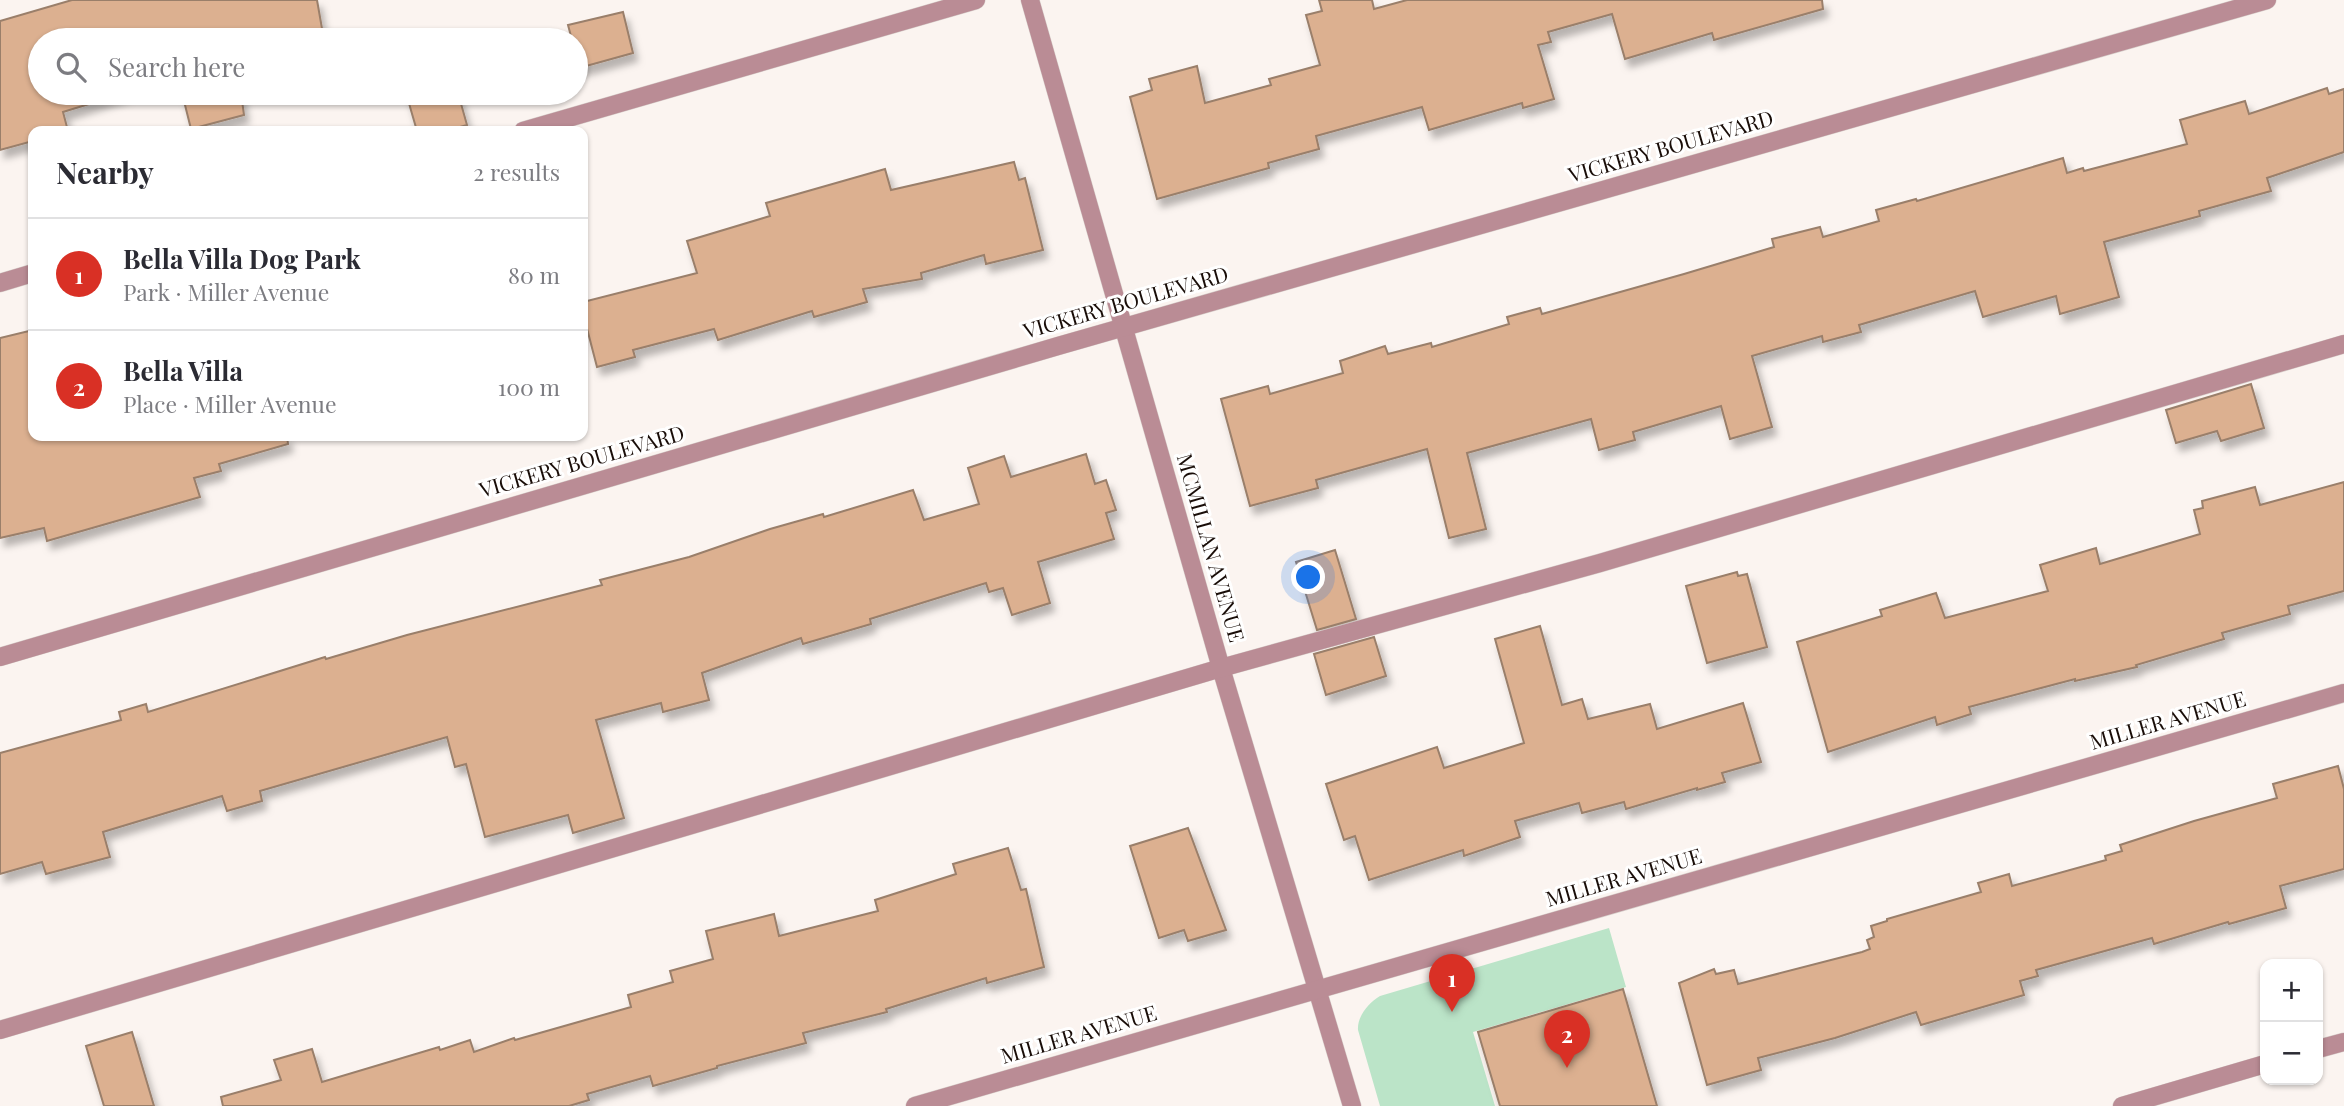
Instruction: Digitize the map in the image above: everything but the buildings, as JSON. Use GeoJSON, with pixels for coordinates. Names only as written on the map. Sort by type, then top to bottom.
{"type":"FeatureCollection","features":[{"type":"Feature","properties":{"kind":"street"},"geometry":{"type":"LineString","coordinates":[[540,126],[976,0]]}},
{"type":"Feature","properties":{"kind":"street","name":"MCMILLAN AVENUE"},"geometry":{"type":"LineString","coordinates":[[1030,0],[1221,668],[1352,1106]]}},
{"type":"Feature","properties":{"kind":"street","name":"VICKERY BOULEVARD"},"geometry":{"type":"LineString","coordinates":[[0,657],[1124,327],[2267,0]]}},
{"type":"Feature","properties":{"kind":"street"},"geometry":{"type":"LineString","coordinates":[[0,283],[28,275]]}},
{"type":"Feature","properties":{"kind":"street"},"geometry":{"type":"LineString","coordinates":[[0,1030],[1221,668],[1600,563],[2344,344]]}},
{"type":"Feature","properties":{"kind":"street","name":"MILLER AVENUE"},"geometry":{"type":"LineString","coordinates":[[915,1106],[2344,693]]}},
{"type":"Feature","properties":{"kind":"street"},"geometry":{"type":"LineString","coordinates":[[2323,1048],[2344,1042]]}},
{"type":"Feature","properties":{"kind":"street"},"geometry":{"type":"LineString","coordinates":[[2122,1106],[2260,1065]]}},
{"type":"Feature","properties":{"kind":"green space"},"geometry":{"type":"Polygon","coordinates":[[[1609,928],[1626,987],[1473,1032],[1495,1106],[1380,1106],[1358,1030],[1361,1015],[1376,999],[1609,928]]]}},
{"type":"Feature","properties":{"kind":"place","name":"Bella Villa Dog Park"},"geometry":{"type":"Point","coordinates":[1452,1012]}},
{"type":"Feature","properties":{"kind":"place","name":"Bella Villa"},"geometry":{"type":"Point","coordinates":[1567,1068]}}]}
